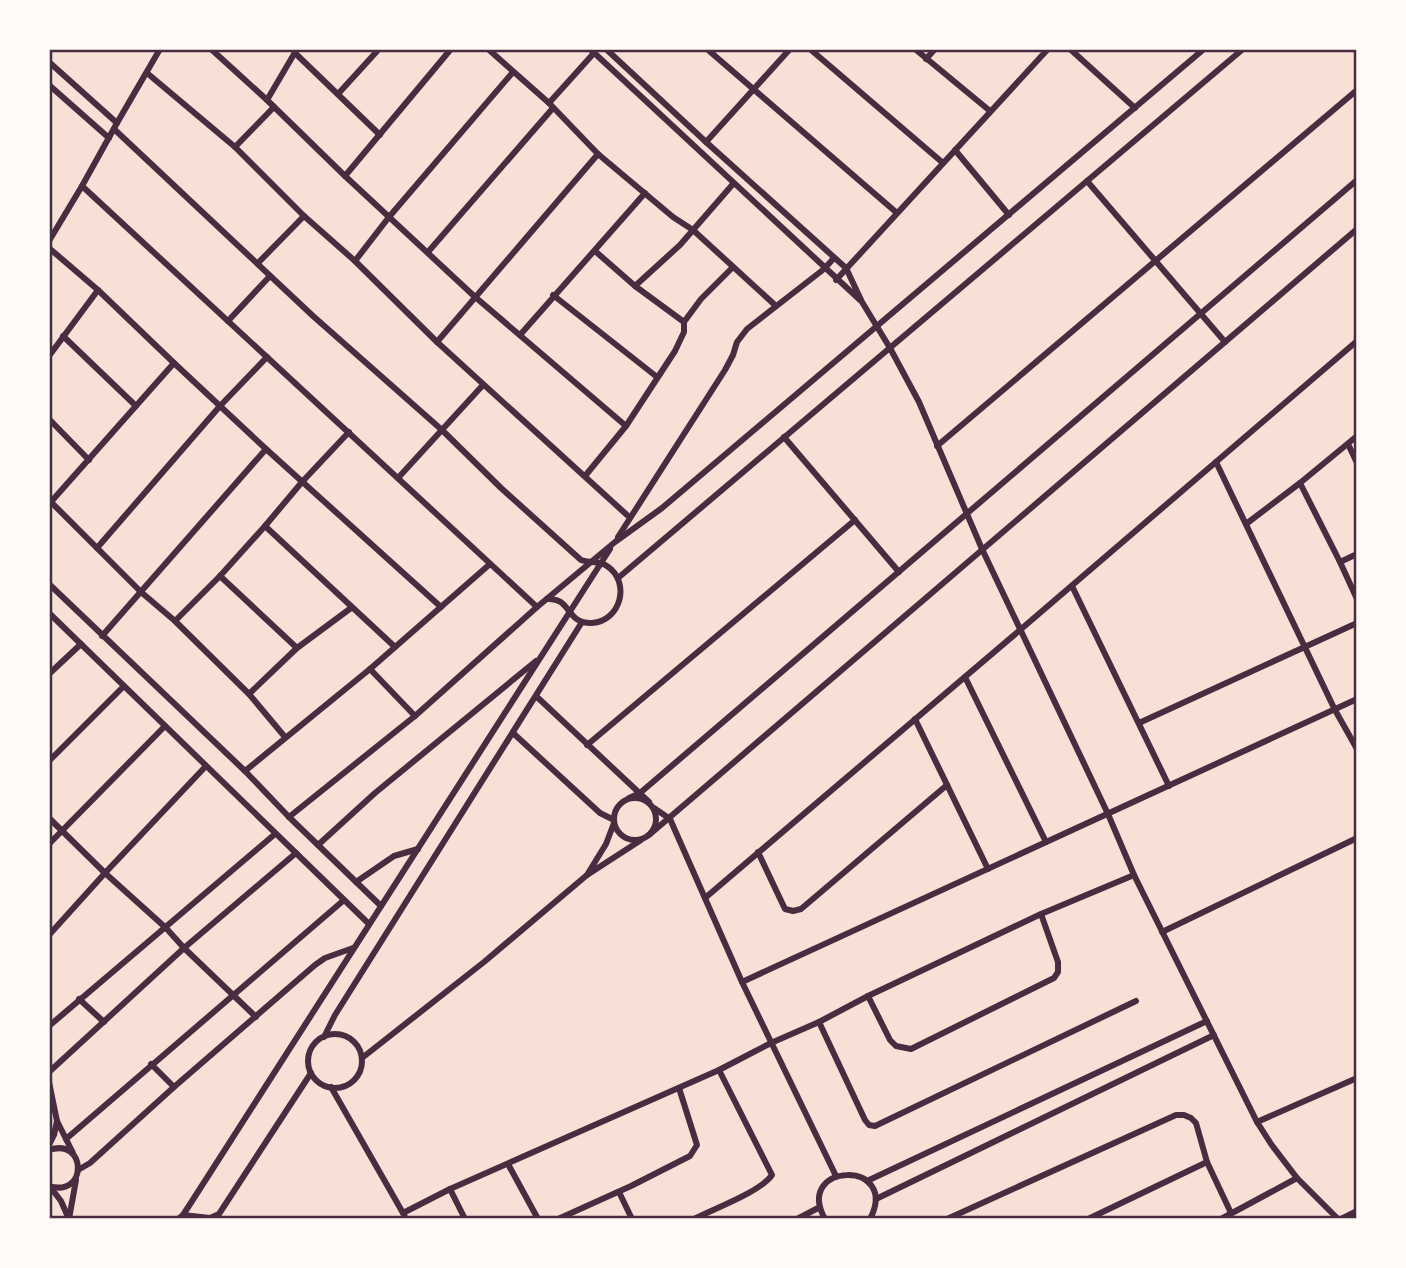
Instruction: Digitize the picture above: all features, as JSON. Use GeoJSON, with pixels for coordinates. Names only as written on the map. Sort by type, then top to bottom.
{"type":"FeatureCollection","features":[{"type":"Feature","properties":{"kind":"street"},"geometry":{"type":"LineString","coordinates":[[49,241],[160,49]]}},
{"type":"Feature","properties":{"kind":"street"},"geometry":{"type":"LineString","coordinates":[[338,94],[379,49]]}},
{"type":"Feature","properties":{"kind":"street"},"geometry":{"type":"LineString","coordinates":[[345,176],[451,49]]}},
{"type":"Feature","properties":{"kind":"street"},"geometry":{"type":"LineString","coordinates":[[488,49],[551,106],[598,154],[693,230],[776,306]]}},
{"type":"Feature","properties":{"kind":"street"},"geometry":{"type":"LineString","coordinates":[[606,49],[846,268],[862,302],[919,402],[982,550],[1108,814],[1134,875],[1257,1122],[1297,1178],[1340,1219],[1357,1211]]}},
{"type":"Feature","properties":{"kind":"street"},"geometry":{"type":"LineString","coordinates":[[707,49],[897,213]]}},
{"type":"Feature","properties":{"kind":"street"},"geometry":{"type":"LineString","coordinates":[[706,142],[790,49]]}},
{"type":"Feature","properties":{"kind":"street"},"geometry":{"type":"LineString","coordinates":[[810,49],[943,163]]}},
{"type":"Feature","properties":{"kind":"street"},"geometry":{"type":"LineString","coordinates":[[915,49],[990,111]]}},
{"type":"Feature","properties":{"kind":"street"},"geometry":{"type":"LineString","coordinates":[[926,59],[935,49]]}},
{"type":"Feature","properties":{"kind":"street"},"geometry":{"type":"LineString","coordinates":[[836,280],[1048,49]]}},
{"type":"Feature","properties":{"kind":"street"},"geometry":{"type":"LineString","coordinates":[[1070,49],[1135,108]]}},
{"type":"Feature","properties":{"kind":"street"},"geometry":{"type":"LineString","coordinates":[[289,817],[415,716],[589,563],[662,508],[1204,49]]}},
{"type":"Feature","properties":{"kind":"street"},"geometry":{"type":"LineString","coordinates":[[618,578],[1243,49]]}},
{"type":"Feature","properties":{"kind":"street"},"geometry":{"type":"LineString","coordinates":[[215,50],[474,296],[626,426]]}},
{"type":"Feature","properties":{"kind":"street"},"geometry":{"type":"LineString","coordinates":[[267,100],[296,51],[380,135]]}},
{"type":"Feature","properties":{"kind":"street"},"geometry":{"type":"LineString","coordinates":[[428,252],[551,106],[592,51],[862,302]]}},
{"type":"Feature","properties":{"kind":"street"},"geometry":{"type":"LineString","coordinates":[[49,61],[270,276],[442,430],[501,488],[581,560],[601,563],[614,572],[621,590],[621,599],[610,616],[592,623],[573,618],[567,607],[558,599],[547,599]]}},
{"type":"Feature","properties":{"kind":"street"},"geometry":{"type":"LineString","coordinates":[[355,261],[389,217],[513,72]]}},
{"type":"Feature","properties":{"kind":"street"},"geometry":{"type":"LineString","coordinates":[[147,73],[235,147],[436,342],[627,515]]}},
{"type":"Feature","properties":{"kind":"street"},"geometry":{"type":"LineString","coordinates":[[49,85],[109,138]]}},
{"type":"Feature","properties":{"kind":"street"},"geometry":{"type":"LineString","coordinates":[[937,446],[1357,90]]}},
{"type":"Feature","properties":{"kind":"street"},"geometry":{"type":"LineString","coordinates":[[235,147],[274,107]]}},
{"type":"Feature","properties":{"kind":"street"},"geometry":{"type":"LineString","coordinates":[[955,150],[1009,215]]}},
{"type":"Feature","properties":{"kind":"street"},"geometry":{"type":"LineString","coordinates":[[436,342],[598,154]]}},
{"type":"Feature","properties":{"kind":"street"},"geometry":{"type":"LineString","coordinates":[[587,875],[606,844],[618,806],[639,793],[1357,180]]}},
{"type":"Feature","properties":{"kind":"street"},"geometry":{"type":"LineString","coordinates":[[1087,181],[1225,342]]}},
{"type":"Feature","properties":{"kind":"street"},"geometry":{"type":"LineString","coordinates":[[635,286],[680,244],[733,184]]}},
{"type":"Feature","properties":{"kind":"street"},"geometry":{"type":"LineString","coordinates":[[82,186],[537,607]]}},
{"type":"Feature","properties":{"kind":"street"},"geometry":{"type":"LineString","coordinates":[[520,335],[645,193]]}},
{"type":"Feature","properties":{"kind":"street"},"geometry":{"type":"LineString","coordinates":[[258,263],[304,216]]}},
{"type":"Feature","properties":{"kind":"street"},"geometry":{"type":"LineString","coordinates":[[362,1058],[484,962],[587,875],[647,837],[670,818],[1357,229]]}},
{"type":"Feature","properties":{"kind":"street"},"geometry":{"type":"LineString","coordinates":[[49,248],[98,289],[266,449],[441,607]]}},
{"type":"Feature","properties":{"kind":"street"},"geometry":{"type":"LineString","coordinates":[[595,251],[635,286],[684,322]]}},
{"type":"Feature","properties":{"kind":"street"},"geometry":{"type":"LineString","coordinates":[[180,1217],[725,370],[741,335],[834,258]]}},
{"type":"Feature","properties":{"kind":"street"},"geometry":{"type":"LineString","coordinates":[[585,476],[626,426],[680,342],[684,322],[701,299],[733,267]]}},
{"type":"Feature","properties":{"kind":"street"},"geometry":{"type":"LineString","coordinates":[[228,321],[270,276]]}},
{"type":"Feature","properties":{"kind":"street"},"geometry":{"type":"LineString","coordinates":[[49,356],[98,289]]}},
{"type":"Feature","properties":{"kind":"street"},"geometry":{"type":"LineString","coordinates":[[553,295],[657,377]]}},
{"type":"Feature","properties":{"kind":"street"},"geometry":{"type":"LineString","coordinates":[[63,336],[136,406]]}},
{"type":"Feature","properties":{"kind":"street"},"geometry":{"type":"LineString","coordinates":[[705,898],[1357,341]]}},
{"type":"Feature","properties":{"kind":"street"},"geometry":{"type":"LineString","coordinates":[[97,548],[220,406],[267,357]]}},
{"type":"Feature","properties":{"kind":"street"},"geometry":{"type":"LineString","coordinates":[[174,363],[50,502],[249,694],[285,737]]}},
{"type":"Feature","properties":{"kind":"street"},"geometry":{"type":"LineString","coordinates":[[398,478],[484,385]]}},
{"type":"Feature","properties":{"kind":"street"},"geometry":{"type":"LineString","coordinates":[[49,419],[89,460]]}},
{"type":"Feature","properties":{"kind":"street"},"geometry":{"type":"LineString","coordinates":[[175,621],[220,576],[349,432]]}},
{"type":"Feature","properties":{"kind":"street"},"geometry":{"type":"LineString","coordinates":[[1246,524],[1357,436]]}},
{"type":"Feature","properties":{"kind":"street"},"geometry":{"type":"LineString","coordinates":[[784,437],[899,572]]}},
{"type":"Feature","properties":{"kind":"street"},"geometry":{"type":"LineString","coordinates":[[1348,444],[1357,463]]}},
{"type":"Feature","properties":{"kind":"street"},"geometry":{"type":"LineString","coordinates":[[102,636],[266,449]]}},
{"type":"Feature","properties":{"kind":"street"},"geometry":{"type":"LineString","coordinates":[[1216,462],[1335,710],[1357,749]]}},
{"type":"Feature","properties":{"kind":"street"},"geometry":{"type":"LineString","coordinates":[[1300,483],[1357,599]]}},
{"type":"Feature","properties":{"kind":"street"},"geometry":{"type":"LineString","coordinates":[[587,745],[855,520]]}},
{"type":"Feature","properties":{"kind":"street"},"geometry":{"type":"LineString","coordinates":[[265,526],[395,647]]}},
{"type":"Feature","properties":{"kind":"street"},"geometry":{"type":"LineString","coordinates":[[1340,562],[1357,554]]}},
{"type":"Feature","properties":{"kind":"street"},"geometry":{"type":"LineString","coordinates":[[245,771],[370,669],[491,564]]}},
{"type":"Feature","properties":{"kind":"street"},"geometry":{"type":"LineString","coordinates":[[220,576],[297,648]]}},
{"type":"Feature","properties":{"kind":"street"},"geometry":{"type":"LineString","coordinates":[[49,584],[381,905]]}},
{"type":"Feature","properties":{"kind":"street"},"geometry":{"type":"LineString","coordinates":[[1072,586],[1169,786]]}},
{"type":"Feature","properties":{"kind":"street"},"geometry":{"type":"LineString","coordinates":[[249,694],[297,648],[351,608]]}},
{"type":"Feature","properties":{"kind":"street"},"geometry":{"type":"LineString","coordinates":[[49,613],[369,924]]}},
{"type":"Feature","properties":{"kind":"street"},"geometry":{"type":"LineString","coordinates":[[324,1037],[335,1015],[582,622]]}},
{"type":"Feature","properties":{"kind":"street"},"geometry":{"type":"LineString","coordinates":[[1139,723],[1357,623]]}},
{"type":"Feature","properties":{"kind":"street"},"geometry":{"type":"LineString","coordinates":[[49,674],[80,644]]}},
{"type":"Feature","properties":{"kind":"street"},"geometry":{"type":"LineString","coordinates":[[318,845],[376,793],[541,657]]}},
{"type":"Feature","properties":{"kind":"street"},"geometry":{"type":"LineString","coordinates":[[370,669],[415,716]]}},
{"type":"Feature","properties":{"kind":"street"},"geometry":{"type":"LineString","coordinates":[[965,677],[1046,842]]}},
{"type":"Feature","properties":{"kind":"street"},"geometry":{"type":"LineString","coordinates":[[49,761],[124,686]]}},
{"type":"Feature","properties":{"kind":"street"},"geometry":{"type":"LineString","coordinates":[[536,696],[652,805],[670,818],[742,982],[836,1176]]}},
{"type":"Feature","properties":{"kind":"street"},"geometry":{"type":"LineString","coordinates":[[742,982],[1357,699]]}},
{"type":"Feature","properties":{"kind":"street"},"geometry":{"type":"LineString","coordinates":[[915,719],[988,869]]}},
{"type":"Feature","properties":{"kind":"street"},"geometry":{"type":"LineString","coordinates":[[49,844],[165,726]]}},
{"type":"Feature","properties":{"kind":"street"},"geometry":{"type":"LineString","coordinates":[[513,733],[600,813],[614,821],[624,837],[647,837]]}},
{"type":"Feature","properties":{"kind":"street"},"geometry":{"type":"LineString","coordinates":[[49,935],[206,766]]}},
{"type":"Feature","properties":{"kind":"street"},"geometry":{"type":"LineString","coordinates":[[758,852],[785,909],[801,909],[947,785]]}},
{"type":"Feature","properties":{"kind":"street"},"geometry":{"type":"LineString","coordinates":[[629,798],[636,797],[652,805],[656,822],[647,837]]}},
{"type":"Feature","properties":{"kind":"street"},"geometry":{"type":"LineString","coordinates":[[49,818],[257,1017]]}},
{"type":"Feature","properties":{"kind":"street"},"geometry":{"type":"LineString","coordinates":[[49,1026],[275,834]]}},
{"type":"Feature","properties":{"kind":"street"},"geometry":{"type":"LineString","coordinates":[[1162,932],[1357,838]]}},
{"type":"Feature","properties":{"kind":"street"},"geometry":{"type":"LineString","coordinates":[[356,882],[394,856],[418,849]]}},
{"type":"Feature","properties":{"kind":"street"},"geometry":{"type":"LineString","coordinates":[[49,1072],[184,948],[296,853]]}},
{"type":"Feature","properties":{"kind":"street"},"geometry":{"type":"LineString","coordinates":[[331,1087],[404,1216],[450,1189],[680,1088],[1041,914],[1134,875]]}},
{"type":"Feature","properties":{"kind":"street"},"geometry":{"type":"LineString","coordinates":[[66,1139],[344,900]]}},
{"type":"Feature","properties":{"kind":"street"},"geometry":{"type":"LineString","coordinates":[[868,996],[890,1040],[896,1046],[911,1049],[1055,978],[1058,962],[1041,914]]}},
{"type":"Feature","properties":{"kind":"street"},"geometry":{"type":"LineString","coordinates":[[49,1199],[68,1186],[77,1173],[315,965],[325,958],[355,947]]}},
{"type":"Feature","properties":{"kind":"street"},"geometry":{"type":"LineString","coordinates":[[79,999],[104,1022]]}},
{"type":"Feature","properties":{"kind":"street"},"geometry":{"type":"LineString","coordinates":[[820,1021],[865,1120],[869,1125],[875,1126],[1136,1001]]}},
{"type":"Feature","properties":{"kind":"street"},"geometry":{"type":"LineString","coordinates":[[867,1181],[1207,1021]]}},
{"type":"Feature","properties":{"kind":"street"},"geometry":{"type":"LineString","coordinates":[[332,1035],[349,1038],[360,1050],[362,1058],[358,1075],[346,1086],[338,1088],[322,1085],[315,1080],[309,1065],[312,1048],[324,1037],[332,1035]]}},
{"type":"Feature","properties":{"kind":"street"},"geometry":{"type":"LineString","coordinates":[[876,1199],[1214,1035]]}},
{"type":"Feature","properties":{"kind":"street"},"geometry":{"type":"LineString","coordinates":[[151,1064],[174,1087]]}},
{"type":"Feature","properties":{"kind":"street"},"geometry":{"type":"LineString","coordinates":[[694,1219],[750,1192],[772,1175],[719,1070]]}},
{"type":"Feature","properties":{"kind":"street"},"geometry":{"type":"LineString","coordinates":[[180,1217],[210,1218],[219,1214],[311,1073]]}},
{"type":"Feature","properties":{"kind":"street"},"geometry":{"type":"LineString","coordinates":[[1257,1122],[1357,1078]]}},
{"type":"Feature","properties":{"kind":"street"},"geometry":{"type":"LineString","coordinates":[[49,1082],[57,1121],[75,1157],[77,1173],[69,1219]]}},
{"type":"Feature","properties":{"kind":"street"},"geometry":{"type":"LineString","coordinates":[[558,1219],[690,1156],[697,1145],[680,1088]]}},
{"type":"Feature","properties":{"kind":"street"},"geometry":{"type":"LineString","coordinates":[[947,1219],[1176,1115],[1184,1115],[1196,1123],[1207,1162],[1231,1213]]}},
{"type":"Feature","properties":{"kind":"street"},"geometry":{"type":"LineString","coordinates":[[57,1121],[49,1148],[69,1150],[75,1157]]}},
{"type":"Feature","properties":{"kind":"street"},"geometry":{"type":"LineString","coordinates":[[1088,1219],[1207,1162]]}},
{"type":"Feature","properties":{"kind":"street"},"geometry":{"type":"LineString","coordinates":[[508,1164],[538,1219]]}},
{"type":"Feature","properties":{"kind":"street"},"geometry":{"type":"LineString","coordinates":[[825,1219],[820,1208],[822,1189],[836,1176],[846,1174],[857,1175],[873,1189],[875,1210],[870,1219]]}},
{"type":"Feature","properties":{"kind":"street"},"geometry":{"type":"LineString","coordinates":[[1221,1219],[1297,1178]]}},
{"type":"Feature","properties":{"kind":"street"},"geometry":{"type":"LineString","coordinates":[[49,1186],[59,1191],[69,1219]]}},
{"type":"Feature","properties":{"kind":"street"},"geometry":{"type":"LineString","coordinates":[[450,1189],[465,1219]]}},
{"type":"Feature","properties":{"kind":"street"},"geometry":{"type":"LineString","coordinates":[[619,1192],[632,1219]]}},
{"type":"Feature","properties":{"kind":"street"},"geometry":{"type":"LineString","coordinates":[[797,1219],[820,1208]]}}]}
